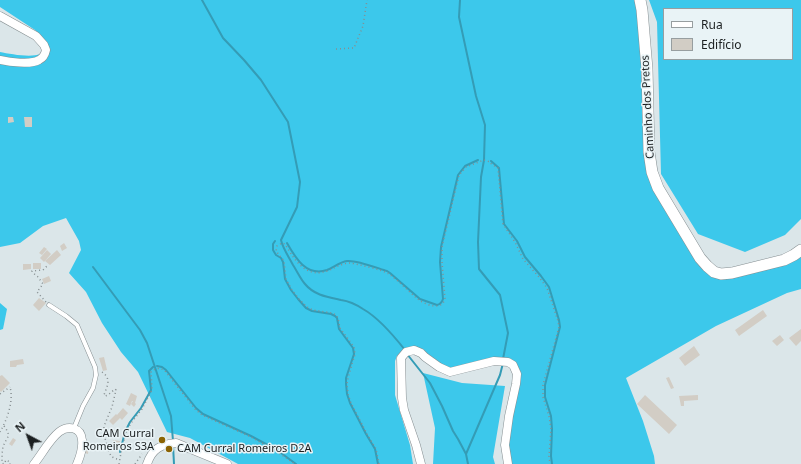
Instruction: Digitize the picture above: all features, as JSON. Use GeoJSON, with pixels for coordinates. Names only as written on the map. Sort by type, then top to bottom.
{"type":"FeatureCollection","features":[{"type":"Feature","properties":{"kind":"main road","name":"Caminho dos Pretos"},"geometry":{"type":"LineString","coordinates":[[640,0],[648,69],[649,152],[652,172],[658,188],[700,258],[714,272],[721,274],[732,273],[784,260],[801,250]]}},
{"type":"Feature","properties":{"kind":"street"},"geometry":{"type":"LineString","coordinates":[[0,16],[36,36],[44,45],[46,50],[44,56],[35,62],[0,60]]}},
{"type":"Feature","properties":{"kind":"street"},"geometry":{"type":"LineString","coordinates":[[420,464],[416,445],[404,410],[402,398],[401,358],[408,351],[414,350],[422,353],[439,368],[450,372],[494,361],[508,362],[513,365],[517,374],[505,445],[508,464]]}},
{"type":"Feature","properties":{"kind":"street"},"geometry":{"type":"LineString","coordinates":[[34,464],[53,438],[59,432],[69,427],[78,430],[82,439],[81,452],[77,464]]}},
{"type":"Feature","properties":{"kind":"street"},"geometry":{"type":"LineString","coordinates":[[147,464],[150,456],[160,446],[176,443],[227,464]]}},
{"type":"Feature","properties":{"kind":"lane"},"geometry":{"type":"LineString","coordinates":[[49,306],[71,319],[77,325],[95,367],[96,375],[93,388],[83,406],[74,428]]}},
{"type":"Feature","properties":{"kind":"path"},"geometry":{"type":"LineString","coordinates":[[336,50],[354,48],[363,26],[368,0]]}},
{"type":"Feature","properties":{"kind":"path"},"geometry":{"type":"LineString","coordinates":[[379,464],[376,448],[351,403],[348,394],[347,384],[355,354],[354,347],[340,328],[336,315],[306,307],[292,290],[286,278],[284,261],[276,251],[277,246],[282,243],[286,244],[301,266],[304,269],[313,272],[326,272],[347,263],[364,266],[386,273],[422,302],[437,307],[440,306],[445,299],[442,247],[460,175],[466,167],[484,160],[498,168],[503,224],[515,242],[523,259],[547,288],[558,320],[558,327],[543,385],[543,397],[550,422],[550,464]]}},
{"type":"Feature","properties":{"kind":"path"},"geometry":{"type":"LineString","coordinates":[[48,265],[43,270],[32,272],[38,276],[43,284],[37,292],[49,306]]}},
{"type":"Feature","properties":{"kind":"path"},"geometry":{"type":"LineString","coordinates":[[119,464],[126,432],[142,409],[152,390],[151,372],[156,368],[162,368],[165,371],[195,409],[202,415],[251,437],[295,464]]}},
{"type":"Feature","properties":{"kind":"path"},"geometry":{"type":"LineString","coordinates":[[96,375],[99,376],[100,371],[107,377],[108,380],[105,396],[116,390],[112,407],[104,426],[104,433],[107,447],[111,456],[120,460]]}},
{"type":"Feature","properties":{"kind":"path"},"geometry":{"type":"LineString","coordinates":[[0,394],[10,387],[11,396],[9,411],[4,426],[0,432]]}},
{"type":"Feature","properties":{"kind":"path"},"geometry":{"type":"LineString","coordinates":[[4,426],[9,435],[3,448],[2,463],[4,464],[6,460],[10,462],[10,464]]}},
{"type":"Feature","properties":{"kind":"shaded area"},"geometry":{"type":"Polygon","coordinates":[[[0,0],[640,0],[649,152],[658,188],[690,242],[721,274],[755,267],[801,247],[801,289],[787,293],[716,326],[626,378],[643,421],[655,464],[508,464],[505,445],[517,374],[508,362],[450,372],[421,353],[401,354],[397,356],[395,361],[395,395],[410,445],[413,464],[238,464],[190,438],[167,432],[138,372],[121,352],[102,323],[86,292],[69,273],[81,250],[79,241],[66,218],[43,226],[20,243],[0,247],[0,52],[31,56],[40,54],[46,50],[45,41],[35,30],[0,7],[0,0]]]}},
{"type":"Feature","properties":{"kind":"shaded area"},"geometry":{"type":"Polygon","coordinates":[[[649,0],[801,0],[801,219],[785,235],[745,252],[698,234],[661,174],[657,22],[649,0]]]}},
{"type":"Feature","properties":{"kind":"shaded area"},"geometry":{"type":"Polygon","coordinates":[[[0,303],[7,309],[3,329],[0,330],[0,303]]]}},
{"type":"Feature","properties":{"kind":"shaded area"},"geometry":{"type":"Polygon","coordinates":[[[423,373],[462,383],[505,386],[493,457],[495,464],[433,464],[435,428],[423,373]]]}},
{"type":"Feature","properties":{"kind":"building"},"geometry":{"type":"Polygon","coordinates":[[[8,117],[13,117],[14,122],[8,123],[8,117]]]}},
{"type":"Feature","properties":{"kind":"building"},"geometry":{"type":"Polygon","coordinates":[[[24,117],[32,117],[32,127],[25,127],[24,117]]]}},
{"type":"Feature","properties":{"kind":"building"},"geometry":{"type":"Polygon","coordinates":[[[64,243],[67,248],[62,251],[60,246],[64,243]]]}},
{"type":"Feature","properties":{"kind":"building"},"geometry":{"type":"Polygon","coordinates":[[[44,247],[47,249],[42,255],[39,253],[44,247]]]}},
{"type":"Feature","properties":{"kind":"building"},"geometry":{"type":"Polygon","coordinates":[[[47,250],[51,254],[44,262],[40,258],[47,250]]]}},
{"type":"Feature","properties":{"kind":"building"},"geometry":{"type":"Polygon","coordinates":[[[57,250],[61,255],[50,265],[45,261],[57,250]]]}},
{"type":"Feature","properties":{"kind":"building"},"geometry":{"type":"Polygon","coordinates":[[[33,263],[41,263],[41,269],[33,269],[33,263]]]}},
{"type":"Feature","properties":{"kind":"building"},"geometry":{"type":"Polygon","coordinates":[[[23,264],[31,264],[31,269],[23,270],[23,264]]]}},
{"type":"Feature","properties":{"kind":"building"},"geometry":{"type":"Polygon","coordinates":[[[49,276],[51,281],[44,284],[42,279],[49,276]]]}},
{"type":"Feature","properties":{"kind":"building"},"geometry":{"type":"Polygon","coordinates":[[[39,298],[46,303],[39,311],[33,305],[39,298]]]}},
{"type":"Feature","properties":{"kind":"building"},"geometry":{"type":"Polygon","coordinates":[[[763,310],[767,316],[739,336],[735,330],[763,310]]]}},
{"type":"Feature","properties":{"kind":"building"},"geometry":{"type":"Polygon","coordinates":[[[801,329],[801,341],[796,346],[789,338],[801,329]]]}},
{"type":"Feature","properties":{"kind":"building"},"geometry":{"type":"Polygon","coordinates":[[[780,335],[784,340],[777,346],[772,341],[780,335]]]}},
{"type":"Feature","properties":{"kind":"building"},"geometry":{"type":"Polygon","coordinates":[[[694,346],[700,355],[685,366],[679,358],[694,346]]]}},
{"type":"Feature","properties":{"kind":"building"},"geometry":{"type":"Polygon","coordinates":[[[104,357],[107,370],[103,371],[99,358],[104,357]]]}},
{"type":"Feature","properties":{"kind":"building"},"geometry":{"type":"Polygon","coordinates":[[[23,359],[24,364],[17,365],[16,367],[10,367],[10,361],[23,359]]]}},
{"type":"Feature","properties":{"kind":"building"},"geometry":{"type":"Polygon","coordinates":[[[2,375],[10,383],[1,392],[0,376],[2,375]]]}},
{"type":"Feature","properties":{"kind":"building"},"geometry":{"type":"Polygon","coordinates":[[[669,377],[674,388],[671,389],[666,378],[669,377]]]}},
{"type":"Feature","properties":{"kind":"building"},"geometry":{"type":"Polygon","coordinates":[[[131,393],[137,396],[134,407],[131,404],[133,401],[132,401],[130,406],[126,404],[131,393]]]}},
{"type":"Feature","properties":{"kind":"building"},"geometry":{"type":"Polygon","coordinates":[[[645,395],[677,425],[669,434],[637,404],[645,395]]]}},
{"type":"Feature","properties":{"kind":"building"},"geometry":{"type":"Polygon","coordinates":[[[698,395],[698,400],[684,401],[684,406],[681,406],[679,396],[698,395]]]}},
{"type":"Feature","properties":{"kind":"building"},"geometry":{"type":"Polygon","coordinates":[[[123,408],[128,413],[122,420],[120,418],[113,425],[109,421],[123,408]]]}},
{"type":"Feature","properties":{"kind":"building"},"geometry":{"type":"Polygon","coordinates":[[[13,438],[16,440],[12,446],[9,444],[13,438]]]}},
{"type":"Feature","properties":{"kind":"building"},"geometry":{"type":"Polygon","coordinates":[[[113,440],[120,441],[118,451],[111,450],[113,440]]]}},
{"type":"Feature","properties":{"kind":"building"},"geometry":{"type":"Polygon","coordinates":[[[85,444],[89,444],[88,454],[85,453],[85,444]]]}},
{"type":"Feature","properties":{"kind":"waterway"},"geometry":{"type":"LineString","coordinates":[[202,0],[223,38],[261,80],[288,122],[300,182],[297,207],[281,240],[293,265],[303,282],[312,291],[326,297],[349,302],[358,306],[375,317],[405,350]]}},
{"type":"Feature","properties":{"kind":"waterway"},"geometry":{"type":"LineString","coordinates":[[460,0],[459,17],[476,96],[485,125],[478,242],[479,269],[500,295],[508,333],[503,359]]}},
{"type":"Feature","properties":{"kind":"waterway"},"geometry":{"type":"LineString","coordinates":[[287,243],[298,260],[313,271],[327,270],[339,263],[347,261],[361,263],[387,271],[420,299],[438,305],[443,299],[440,262],[441,247],[458,175],[465,166],[478,160]]}},
{"type":"Feature","properties":{"kind":"waterway"},"geometry":{"type":"LineString","coordinates":[[491,161],[499,168],[504,224],[517,241],[525,257],[549,287],[559,320],[560,327],[545,385],[545,397],[551,416],[552,464]]}},
{"type":"Feature","properties":{"kind":"waterway"},"geometry":{"type":"LineString","coordinates":[[275,241],[273,244],[273,250],[283,262],[285,279],[291,290],[306,308],[312,311],[335,316],[337,318],[339,329],[353,348],[354,354],[346,378],[347,394],[350,403],[375,449],[378,464]]}},
{"type":"Feature","properties":{"kind":"waterway"},"geometry":{"type":"LineString","coordinates":[[93,267],[140,330],[147,343],[171,416],[173,441]]}},
{"type":"Feature","properties":{"kind":"waterway"},"geometry":{"type":"LineString","coordinates":[[407,354],[430,383],[466,454]]}},
{"type":"Feature","properties":{"kind":"waterway"},"geometry":{"type":"LineString","coordinates":[[468,464],[466,454],[500,375],[503,363]]}},
{"type":"Feature","properties":{"kind":"waterway"},"geometry":{"type":"LineString","coordinates":[[157,366],[166,370],[196,408],[203,414],[251,436],[277,450],[296,464]]}},
{"type":"Feature","properties":{"kind":"waterway"},"geometry":{"type":"LineString","coordinates":[[120,452],[125,432],[151,390],[149,371],[153,367]]}},
{"type":"Feature","properties":{"kind":"waterway"},"geometry":{"type":"LineString","coordinates":[[173,445],[174,464]]}},
{"type":"Feature","properties":{"kind":"place","name":"CAM Curral Romeiros S3A"},"geometry":{"type":"Point","coordinates":[162,440]}},
{"type":"Feature","properties":{"kind":"place","name":"CAM Curral Romeiros D2A"},"geometry":{"type":"Point","coordinates":[169,449]}}]}
